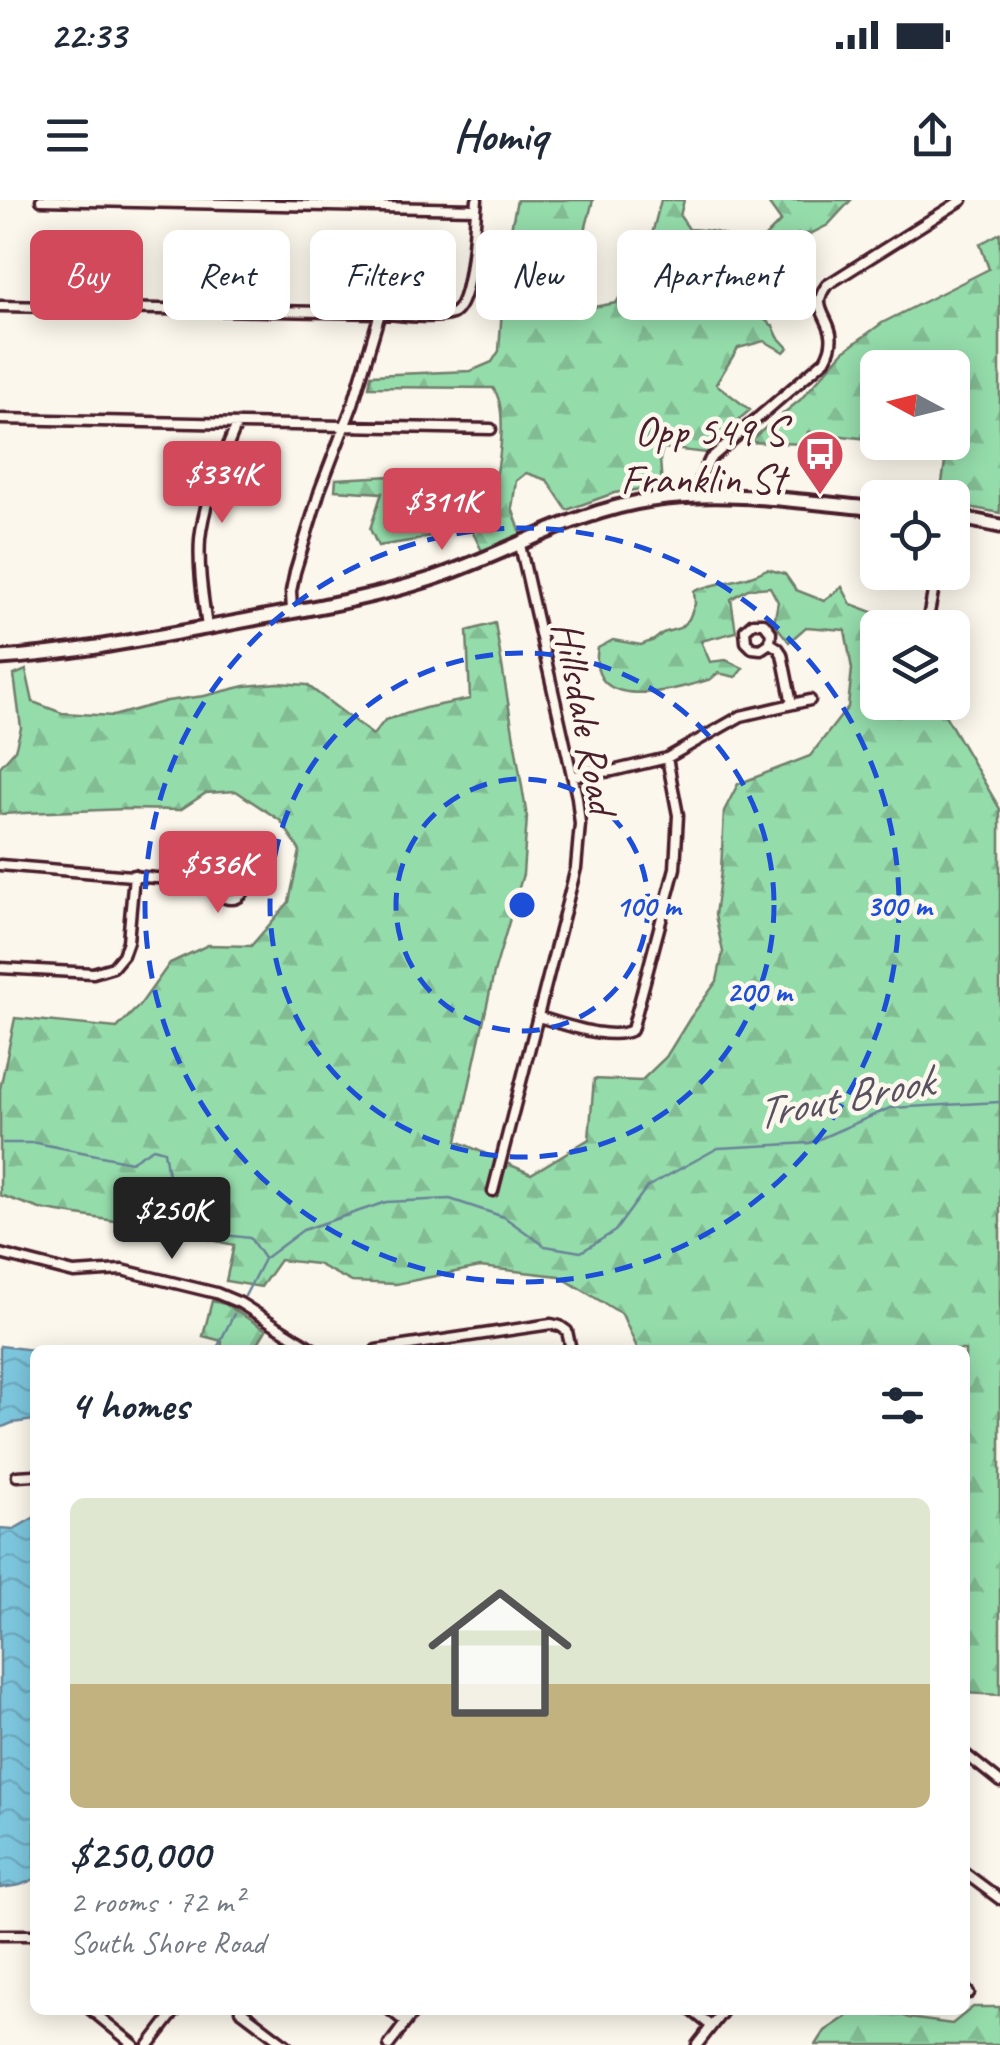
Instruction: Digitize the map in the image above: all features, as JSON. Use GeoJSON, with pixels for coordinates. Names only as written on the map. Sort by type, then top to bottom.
{"type":"FeatureCollection","features":[{"type":"Feature","properties":{"kind":"main road"},"geometry":{"type":"LineString","coordinates":[[0,658],[208,628],[357,599],[480,562],[620,506],[665,498],[740,496],[860,506]]}},
{"type":"Feature","properties":{"kind":"main road"},"geometry":{"type":"LineString","coordinates":[[970,520],[1000,526]]}},
{"type":"Feature","properties":{"kind":"street"},"geometry":{"type":"LineString","coordinates":[[41,200],[477,204],[469,280],[456,310]]}},
{"type":"Feature","properties":{"kind":"street"},"geometry":{"type":"LineString","coordinates":[[701,495],[701,478],[710,460],[830,351],[832,339],[820,310],[821,292],[956,202]]}},
{"type":"Feature","properties":{"kind":"street"},"geometry":{"type":"LineString","coordinates":[[0,306],[310,312]]}},
{"type":"Feature","properties":{"kind":"street"},"geometry":{"type":"LineString","coordinates":[[292,612],[295,572],[378,320]]}},
{"type":"Feature","properties":{"kind":"street"},"geometry":{"type":"LineString","coordinates":[[0,419],[491,430]]}},
{"type":"Feature","properties":{"kind":"street"},"geometry":{"type":"LineString","coordinates":[[208,628],[200,537],[210,496],[237,424]]}},
{"type":"Feature","properties":{"kind":"street","name":"Hillsdale Road"},"geometry":{"type":"LineString","coordinates":[[494,1192],[579,853],[580,824],[572,776],[520,545]]}},
{"type":"Feature","properties":{"kind":"street"},"geometry":{"type":"LineString","coordinates":[[770,642],[782,654],[792,704]]}},
{"type":"Feature","properties":{"kind":"street"},"geometry":{"type":"LineString","coordinates":[[572,776],[612,772],[667,758],[741,716],[810,700]]}},
{"type":"Feature","properties":{"kind":"street"},"geometry":{"type":"LineString","coordinates":[[538,1017],[608,1035],[632,1030],[675,868],[678,815],[667,758]]}},
{"type":"Feature","properties":{"kind":"street"},"geometry":{"type":"LineString","coordinates":[[0,865],[216,882]]}},
{"type":"Feature","properties":{"kind":"street"},"geometry":{"type":"LineString","coordinates":[[232,868],[241,872],[246,885],[239,897],[230,900],[221,896],[216,882],[220,874],[232,868]]}},
{"type":"Feature","properties":{"kind":"street"},"geometry":{"type":"LineString","coordinates":[[0,968],[93,973],[113,966],[128,941],[134,875]]}},
{"type":"Feature","properties":{"kind":"street"},"geometry":{"type":"LineString","coordinates":[[0,1254],[74,1273],[122,1270],[216,1292],[307,1345]]}},
{"type":"Feature","properties":{"kind":"street"},"geometry":{"type":"LineString","coordinates":[[410,1345],[548,1325],[562,1327],[570,1345]]}},
{"type":"Feature","properties":{"kind":"street"},"geometry":{"type":"LineString","coordinates":[[16,1476],[30,1475]]}},
{"type":"Feature","properties":{"kind":"street"},"geometry":{"type":"LineString","coordinates":[[970,1758],[1000,1782]]}},
{"type":"Feature","properties":{"kind":"street"},"geometry":{"type":"LineString","coordinates":[[970,1877],[1000,1900]]}},
{"type":"Feature","properties":{"kind":"street"},"geometry":{"type":"LineString","coordinates":[[0,1935],[30,1934]]}},
{"type":"Feature","properties":{"kind":"street"},"geometry":{"type":"LineString","coordinates":[[97,2015],[134,2045]]}},
{"type":"Feature","properties":{"kind":"street"},"geometry":{"type":"LineString","coordinates":[[149,2045],[172,2015]]}},
{"type":"Feature","properties":{"kind":"street"},"geometry":{"type":"LineString","coordinates":[[247,2015],[286,2045]]}},
{"type":"Feature","properties":{"kind":"street"},"geometry":{"type":"LineString","coordinates":[[396,2015],[405,2022]]}},
{"type":"Feature","properties":{"kind":"street"},"geometry":{"type":"LineString","coordinates":[[388,2045],[411,2015]]}},
{"type":"Feature","properties":{"kind":"street"},"geometry":{"type":"LineString","coordinates":[[697,2015],[711,2026]]}},
{"type":"Feature","properties":{"kind":"street"},"geometry":{"type":"LineString","coordinates":[[697,2045],[720,2015]]}},
{"type":"Feature","properties":{"kind":"green space"},"geometry":{"type":"Polygon","coordinates":[[[517,200],[593,200],[586,230],[511,230],[517,200]]]}},
{"type":"Feature","properties":{"kind":"green space"},"geometry":{"type":"Polygon","coordinates":[[[661,200],[684,200],[680,216],[689,229],[699,230],[653,230],[661,200]]]}},
{"type":"Feature","properties":{"kind":"green space"},"geometry":{"type":"Polygon","coordinates":[[[766,200],[851,200],[828,225],[816,231],[772,230],[781,221],[766,200]]]}},
{"type":"Feature","properties":{"kind":"green space"},"geometry":{"type":"Polygon","coordinates":[[[1000,233],[1000,513],[970,507],[970,480],[942,480],[945,460],[970,460],[970,350],[860,350],[860,438],[808,432],[806,444],[748,442],[800,400],[844,351],[882,323],[989,269],[980,244],[1000,233]]]}},
{"type":"Feature","properties":{"kind":"green space"},"geometry":{"type":"Polygon","coordinates":[[[617,301],[617,320],[765,320],[788,348],[784,352],[764,341],[738,348],[716,384],[750,410],[719,436],[707,453],[663,448],[662,486],[614,493],[567,510],[547,480],[526,473],[516,481],[512,508],[522,536],[482,551],[469,525],[378,546],[370,529],[382,493],[335,490],[336,479],[430,474],[424,490],[415,497],[417,506],[426,506],[464,486],[495,482],[502,420],[493,388],[369,387],[371,375],[471,371],[492,362],[499,351],[501,320],[597,320],[597,306],[617,301]]]}},
{"type":"Feature","properties":{"kind":"green space"},"geometry":{"type":"Polygon","coordinates":[[[767,569],[785,574],[796,590],[824,601],[842,587],[851,604],[867,610],[860,610],[860,720],[948,720],[1000,809],[1000,1695],[970,1693],[970,1345],[636,1345],[622,1314],[559,1276],[480,1267],[396,1284],[352,1282],[317,1264],[280,1260],[261,1287],[226,1281],[234,1245],[40,1209],[0,1195],[0,1089],[15,1018],[117,1028],[140,1005],[170,963],[208,945],[251,946],[289,902],[300,851],[281,821],[236,791],[206,793],[180,810],[0,814],[0,767],[15,750],[21,728],[14,675],[26,670],[33,702],[62,713],[113,716],[245,686],[307,685],[373,735],[385,720],[470,699],[467,631],[495,623],[527,817],[523,874],[494,973],[457,1141],[531,1174],[589,1139],[594,1079],[641,1081],[666,1057],[717,981],[723,952],[715,915],[724,811],[738,784],[810,756],[848,707],[852,669],[845,630],[806,627],[789,642],[774,623],[778,602],[770,587],[748,589],[731,599],[736,632],[701,641],[710,662],[726,660],[743,668],[736,677],[718,673],[711,679],[677,688],[636,693],[605,683],[598,669],[598,648],[613,640],[641,645],[680,628],[695,604],[694,591],[767,569]]]}},
{"type":"Feature","properties":{"kind":"green space"},"geometry":{"type":"Polygon","coordinates":[[[212,1301],[225,1304],[266,1330],[257,1345],[222,1345],[222,1341],[203,1336],[212,1301]]]}},
{"type":"Feature","properties":{"kind":"green space"},"geometry":{"type":"Polygon","coordinates":[[[1000,2007],[1000,2045],[816,2045],[825,2031],[849,2015],[902,2015],[952,2024],[963,2015],[970,2015],[970,2009],[1000,2007]]]}},
{"type":"Feature","properties":{"kind":"water"},"geometry":{"type":"Polygon","coordinates":[[[0,1346],[30,1349],[30,1421],[0,1428],[0,1346]]]}},
{"type":"Feature","properties":{"kind":"water"},"geometry":{"type":"Polygon","coordinates":[[[30,1520],[30,1881],[0,1888],[0,1528],[14,1529],[30,1520]]]}},
{"type":"Feature","properties":{"kind":"waterway","name":"Trout Brook"},"geometry":{"type":"LineString","coordinates":[[245,1296],[264,1259],[303,1230],[386,1202],[450,1199],[504,1217],[545,1246],[581,1252],[615,1231],[647,1187],[718,1148],[810,1143],[890,1108],[1000,1102]]}},
{"type":"Feature","properties":{"kind":"waterway"},"geometry":{"type":"LineString","coordinates":[[3,1143],[37,1143],[131,1162],[153,1148],[164,1151],[171,1193],[216,1234],[250,1238],[263,1257]]}},
{"type":"Feature","properties":{"kind":"waterway","name":"Trout Brook"},"geometry":{"type":"LineString","coordinates":[[218,1345],[234,1314]]}},
{"type":"Feature","properties":{"kind":"place","name":"Opp 549 S Franklin St"},"geometry":{"type":"Point","coordinates":[820,496]}}]}
